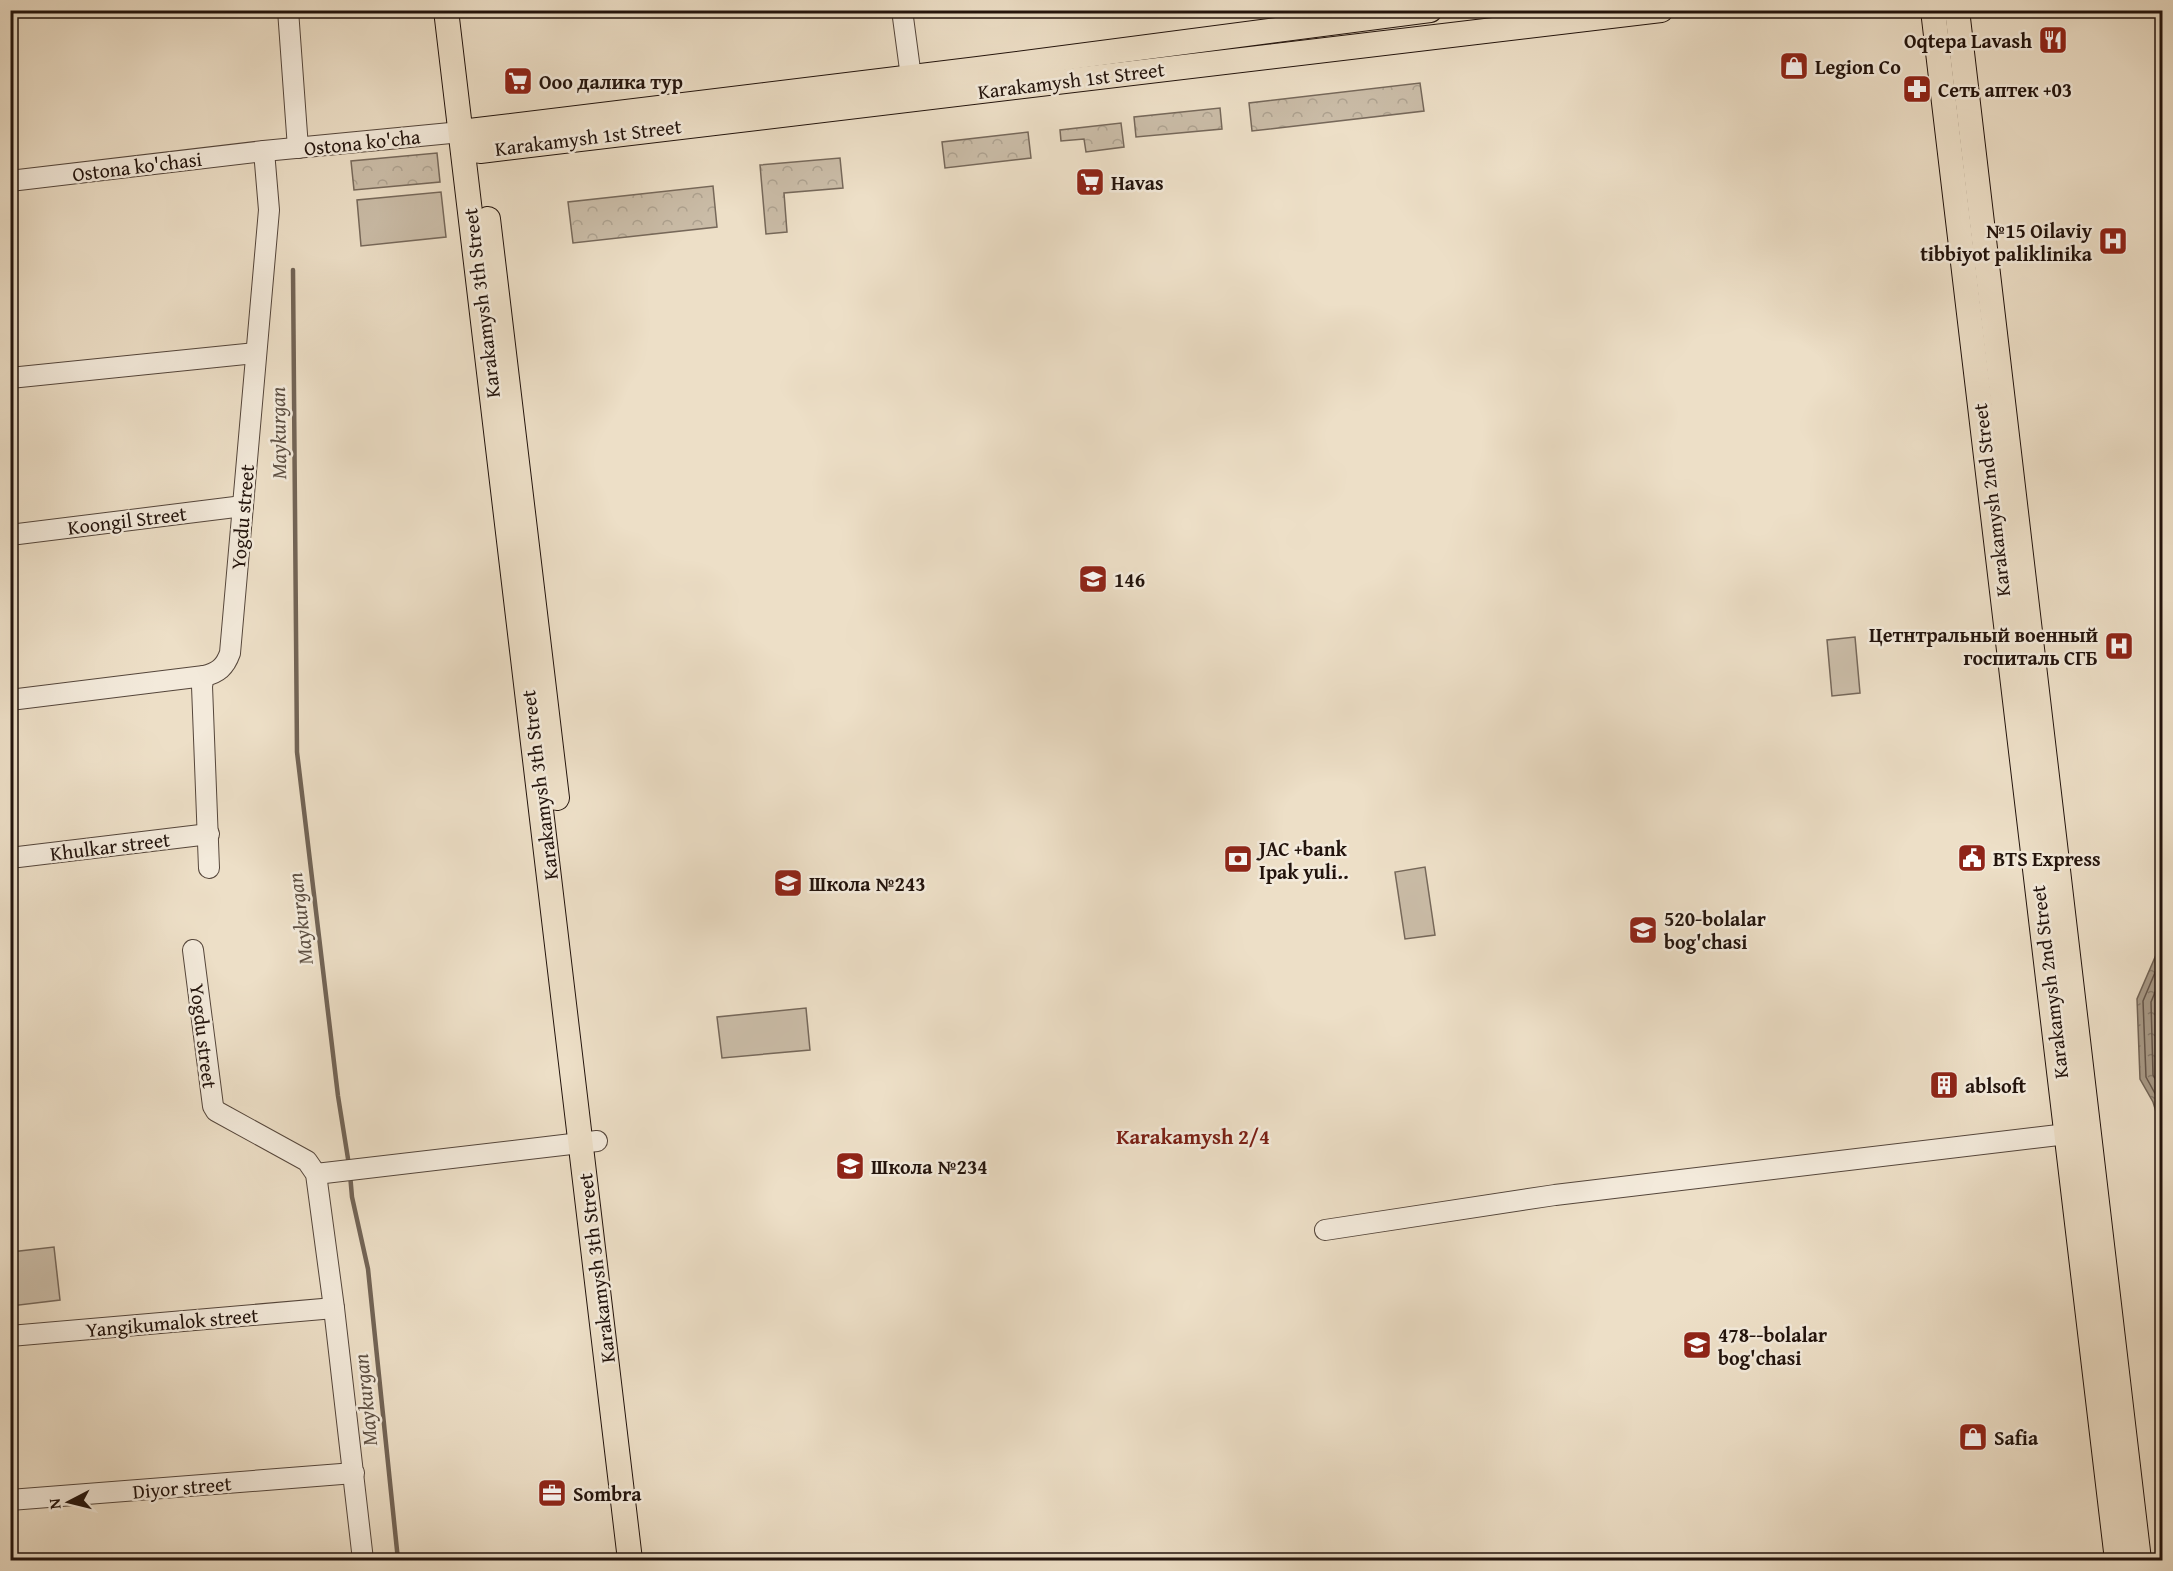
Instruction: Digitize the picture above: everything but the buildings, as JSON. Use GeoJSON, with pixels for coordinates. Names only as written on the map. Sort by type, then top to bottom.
{"type":"FeatureCollection","features":[{"type":"Feature","properties":{"kind":"main road","name":"Karakamysh 3th Street"},"geometry":{"type":"LineString","coordinates":[[446,10],[473,138]]}},
{"type":"Feature","properties":{"kind":"main road","name":"Karakamysh 3th Street"},"geometry":{"type":"LineString","coordinates":[[462,10],[473,138],[589,1142],[630,1560]]}},
{"type":"Feature","properties":{"kind":"main road","name":"Karakamysh 1st Street"},"geometry":{"type":"LineString","coordinates":[[473,138],[1423,39],[1661,10]]}},
{"type":"Feature","properties":{"kind":"main road","name":"Karakamysh 2nd Street"},"geometry":{"type":"LineString","coordinates":[[1933,10],[1992,408],[2070,1064],[2139,1560]]}},
{"type":"Feature","properties":{"kind":"main road","name":"Karakamysh 2nd Street"},"geometry":{"type":"LineString","coordinates":[[1957,10],[1992,408]]}},
{"type":"Feature","properties":{"kind":"main road","name":"Karakamysh 1st Street"},"geometry":{"type":"LineString","coordinates":[[473,138],[912,77],[1424,11]]}},
{"type":"Feature","properties":{"kind":"main road"},"geometry":{"type":"LineString","coordinates":[[1423,39],[1424,11]]}},
{"type":"Feature","properties":{"kind":"main road","name":"Karakamysh 2nd Street"},"geometry":{"type":"LineString","coordinates":[[2070,1064],[2067,1134],[2117,1560]]}},
{"type":"Feature","properties":{"kind":"main road","name":"Karakamysh 3th Street"},"geometry":{"type":"LineString","coordinates":[[589,1142],[621,1346],[643,1560]]}},
{"type":"Feature","properties":{"kind":"street"},"geometry":{"type":"LineString","coordinates":[[288,10],[298,148]]}},
{"type":"Feature","properties":{"kind":"street"},"geometry":{"type":"LineString","coordinates":[[902,10],[912,77]]}},
{"type":"Feature","properties":{"kind":"street","name":"Ostona ko'cha"},"geometry":{"type":"LineString","coordinates":[[264,151],[473,138]]}},
{"type":"Feature","properties":{"kind":"street","name":"Ostona ko'chasi"},"geometry":{"type":"LineString","coordinates":[[10,181],[264,151]]}},
{"type":"Feature","properties":{"kind":"street","name":"Yogdu street"},"geometry":{"type":"LineString","coordinates":[[204,676],[220,670],[227,663],[231,653],[269,210],[264,151]]}},
{"type":"Feature","properties":{"kind":"street"},"geometry":{"type":"LineString","coordinates":[[10,378],[256,353]]}},
{"type":"Feature","properties":{"kind":"street","name":"Koongil Street"},"geometry":{"type":"LineString","coordinates":[[10,535],[243,506]]}},
{"type":"Feature","properties":{"kind":"street"},"geometry":{"type":"LineString","coordinates":[[10,699],[204,676],[202,686],[209,868]]}},
{"type":"Feature","properties":{"kind":"street","name":"Khulkar street"},"geometry":{"type":"LineString","coordinates":[[10,858],[209,834]]}},
{"type":"Feature","properties":{"kind":"street","name":"Yogdu street"},"geometry":{"type":"LineString","coordinates":[[193,950],[213,1106],[216,1111],[308,1161],[316,1174]]}},
{"type":"Feature","properties":{"kind":"street"},"geometry":{"type":"LineString","coordinates":[[1325,1230],[1555,1196],[2067,1134]]}},
{"type":"Feature","properties":{"kind":"street"},"geometry":{"type":"LineString","coordinates":[[363,1560],[316,1174],[589,1142]]}},
{"type":"Feature","properties":{"kind":"street","name":"Yangikumalok street"},"geometry":{"type":"LineString","coordinates":[[10,1336],[334,1308]]}},
{"type":"Feature","properties":{"kind":"street","name":"Diyor street"},"geometry":{"type":"LineString","coordinates":[[10,1500],[354,1473]]}},
{"type":"Feature","properties":{"kind":"green space"},"geometry":{"type":"Polygon","coordinates":[[[1420,83],[1424,111],[1252,131],[1249,103],[1420,83]]]}},
{"type":"Feature","properties":{"kind":"green space"},"geometry":{"type":"Polygon","coordinates":[[[1220,108],[1222,129],[1136,137],[1134,117],[1220,108]]]}},
{"type":"Feature","properties":{"kind":"green space"},"geometry":{"type":"Polygon","coordinates":[[[1121,123],[1124,147],[1086,152],[1084,139],[1061,141],[1060,130],[1121,123]]]}},
{"type":"Feature","properties":{"kind":"green space"},"geometry":{"type":"Polygon","coordinates":[[[1028,132],[1031,158],[945,168],[942,142],[1028,132]]]}},
{"type":"Feature","properties":{"kind":"green space"},"geometry":{"type":"Polygon","coordinates":[[[437,153],[440,182],[354,190],[351,161],[437,153]]]}},
{"type":"Feature","properties":{"kind":"green space"},"geometry":{"type":"Polygon","coordinates":[[[840,158],[843,188],[784,193],[787,232],[766,234],[760,165],[840,158]]]}},
{"type":"Feature","properties":{"kind":"green space"},"geometry":{"type":"Polygon","coordinates":[[[713,186],[717,227],[573,243],[568,202],[713,186]]]}},
{"type":"Feature","properties":{"kind":"green space"},"geometry":{"type":"Polygon","coordinates":[[[441,192],[446,237],[361,246],[357,200],[441,192]]]}},
{"type":"Feature","properties":{"kind":"green space"},"geometry":{"type":"Polygon","coordinates":[[[1855,637],[1860,693],[1832,696],[1827,640],[1855,637]]]}},
{"type":"Feature","properties":{"kind":"green space"},"geometry":{"type":"Polygon","coordinates":[[[1425,867],[1435,935],[1405,939],[1395,872],[1425,867]]]}},
{"type":"Feature","properties":{"kind":"green space"},"geometry":{"type":"Polygon","coordinates":[[[806,1008],[810,1050],[722,1058],[717,1017],[806,1008]]]}},
{"type":"Feature","properties":{"kind":"green space"},"geometry":{"type":"Polygon","coordinates":[[[54,1247],[60,1300],[11,1306],[11,1252],[54,1247]]]}},
{"type":"Feature","properties":{"kind":"water"},"geometry":{"type":"Polygon","coordinates":[[[2162,941],[2162,1131],[2153,1102],[2140,1079],[2137,999],[2162,941]]]}},
{"type":"Feature","properties":{"kind":"waterway","name":"Maykurgan"},"geometry":{"type":"LineString","coordinates":[[293,270],[297,752],[338,1096],[349,1165]]}},
{"type":"Feature","properties":{"kind":"waterway","name":"Maykurgan"},"geometry":{"type":"LineString","coordinates":[[350,1174],[352,1197],[368,1269],[398,1560]]}},
{"type":"Feature","properties":{"kind":"place","name":"Oqtepa Lavash"},"geometry":{"type":"Point","coordinates":[2053,40]}},
{"type":"Feature","properties":{"kind":"place","name":"Legion Co"},"geometry":{"type":"Point","coordinates":[1794,66]}},
{"type":"Feature","properties":{"kind":"place","name":"Ооо далика тур"},"geometry":{"type":"Point","coordinates":[518,81]}},
{"type":"Feature","properties":{"kind":"place","name":"Сеть аптек +03"},"geometry":{"type":"Point","coordinates":[1917,89]}},
{"type":"Feature","properties":{"kind":"place","name":"Havas"},"geometry":{"type":"Point","coordinates":[1090,182]}},
{"type":"Feature","properties":{"kind":"place","name":"№15 Oilaviy tibbiyot paliklinika"},"geometry":{"type":"Point","coordinates":[2113,241]}},
{"type":"Feature","properties":{"kind":"place","name":"146"},"geometry":{"type":"Point","coordinates":[1093,579]}},
{"type":"Feature","properties":{"kind":"place","name":"Цетнтральный военный госпиталь СГБ"},"geometry":{"type":"Point","coordinates":[2119,646]}},
{"type":"Feature","properties":{"kind":"place","name":"BTS Express"},"geometry":{"type":"Point","coordinates":[1972,858]}},
{"type":"Feature","properties":{"kind":"place","name":"JAC +bank Ipak yuli.."},"geometry":{"type":"Point","coordinates":[1238,859]}},
{"type":"Feature","properties":{"kind":"place","name":"Школа №243"},"geometry":{"type":"Point","coordinates":[788,883]}},
{"type":"Feature","properties":{"kind":"place","name":"520-bolalar bog'chasi"},"geometry":{"type":"Point","coordinates":[1643,930]}},
{"type":"Feature","properties":{"kind":"place","name":"ablsoft"},"geometry":{"type":"Point","coordinates":[1944,1085]}},
{"type":"Feature","properties":{"kind":"place","name":"Школа №234"},"geometry":{"type":"Point","coordinates":[850,1166]}},
{"type":"Feature","properties":{"kind":"place","name":"478--bolalar bog'chasi"},"geometry":{"type":"Point","coordinates":[1697,1345]}},
{"type":"Feature","properties":{"kind":"place","name":"Safia"},"geometry":{"type":"Point","coordinates":[1973,1437]}},
{"type":"Feature","properties":{"kind":"place","name":"Sombra"},"geometry":{"type":"Point","coordinates":[552,1493]}},
{"type":"Feature","properties":{"kind":"district","name":"Karakamysh 2/4"},"geometry":{"type":"Point","coordinates":[1193,1136]}}]}
